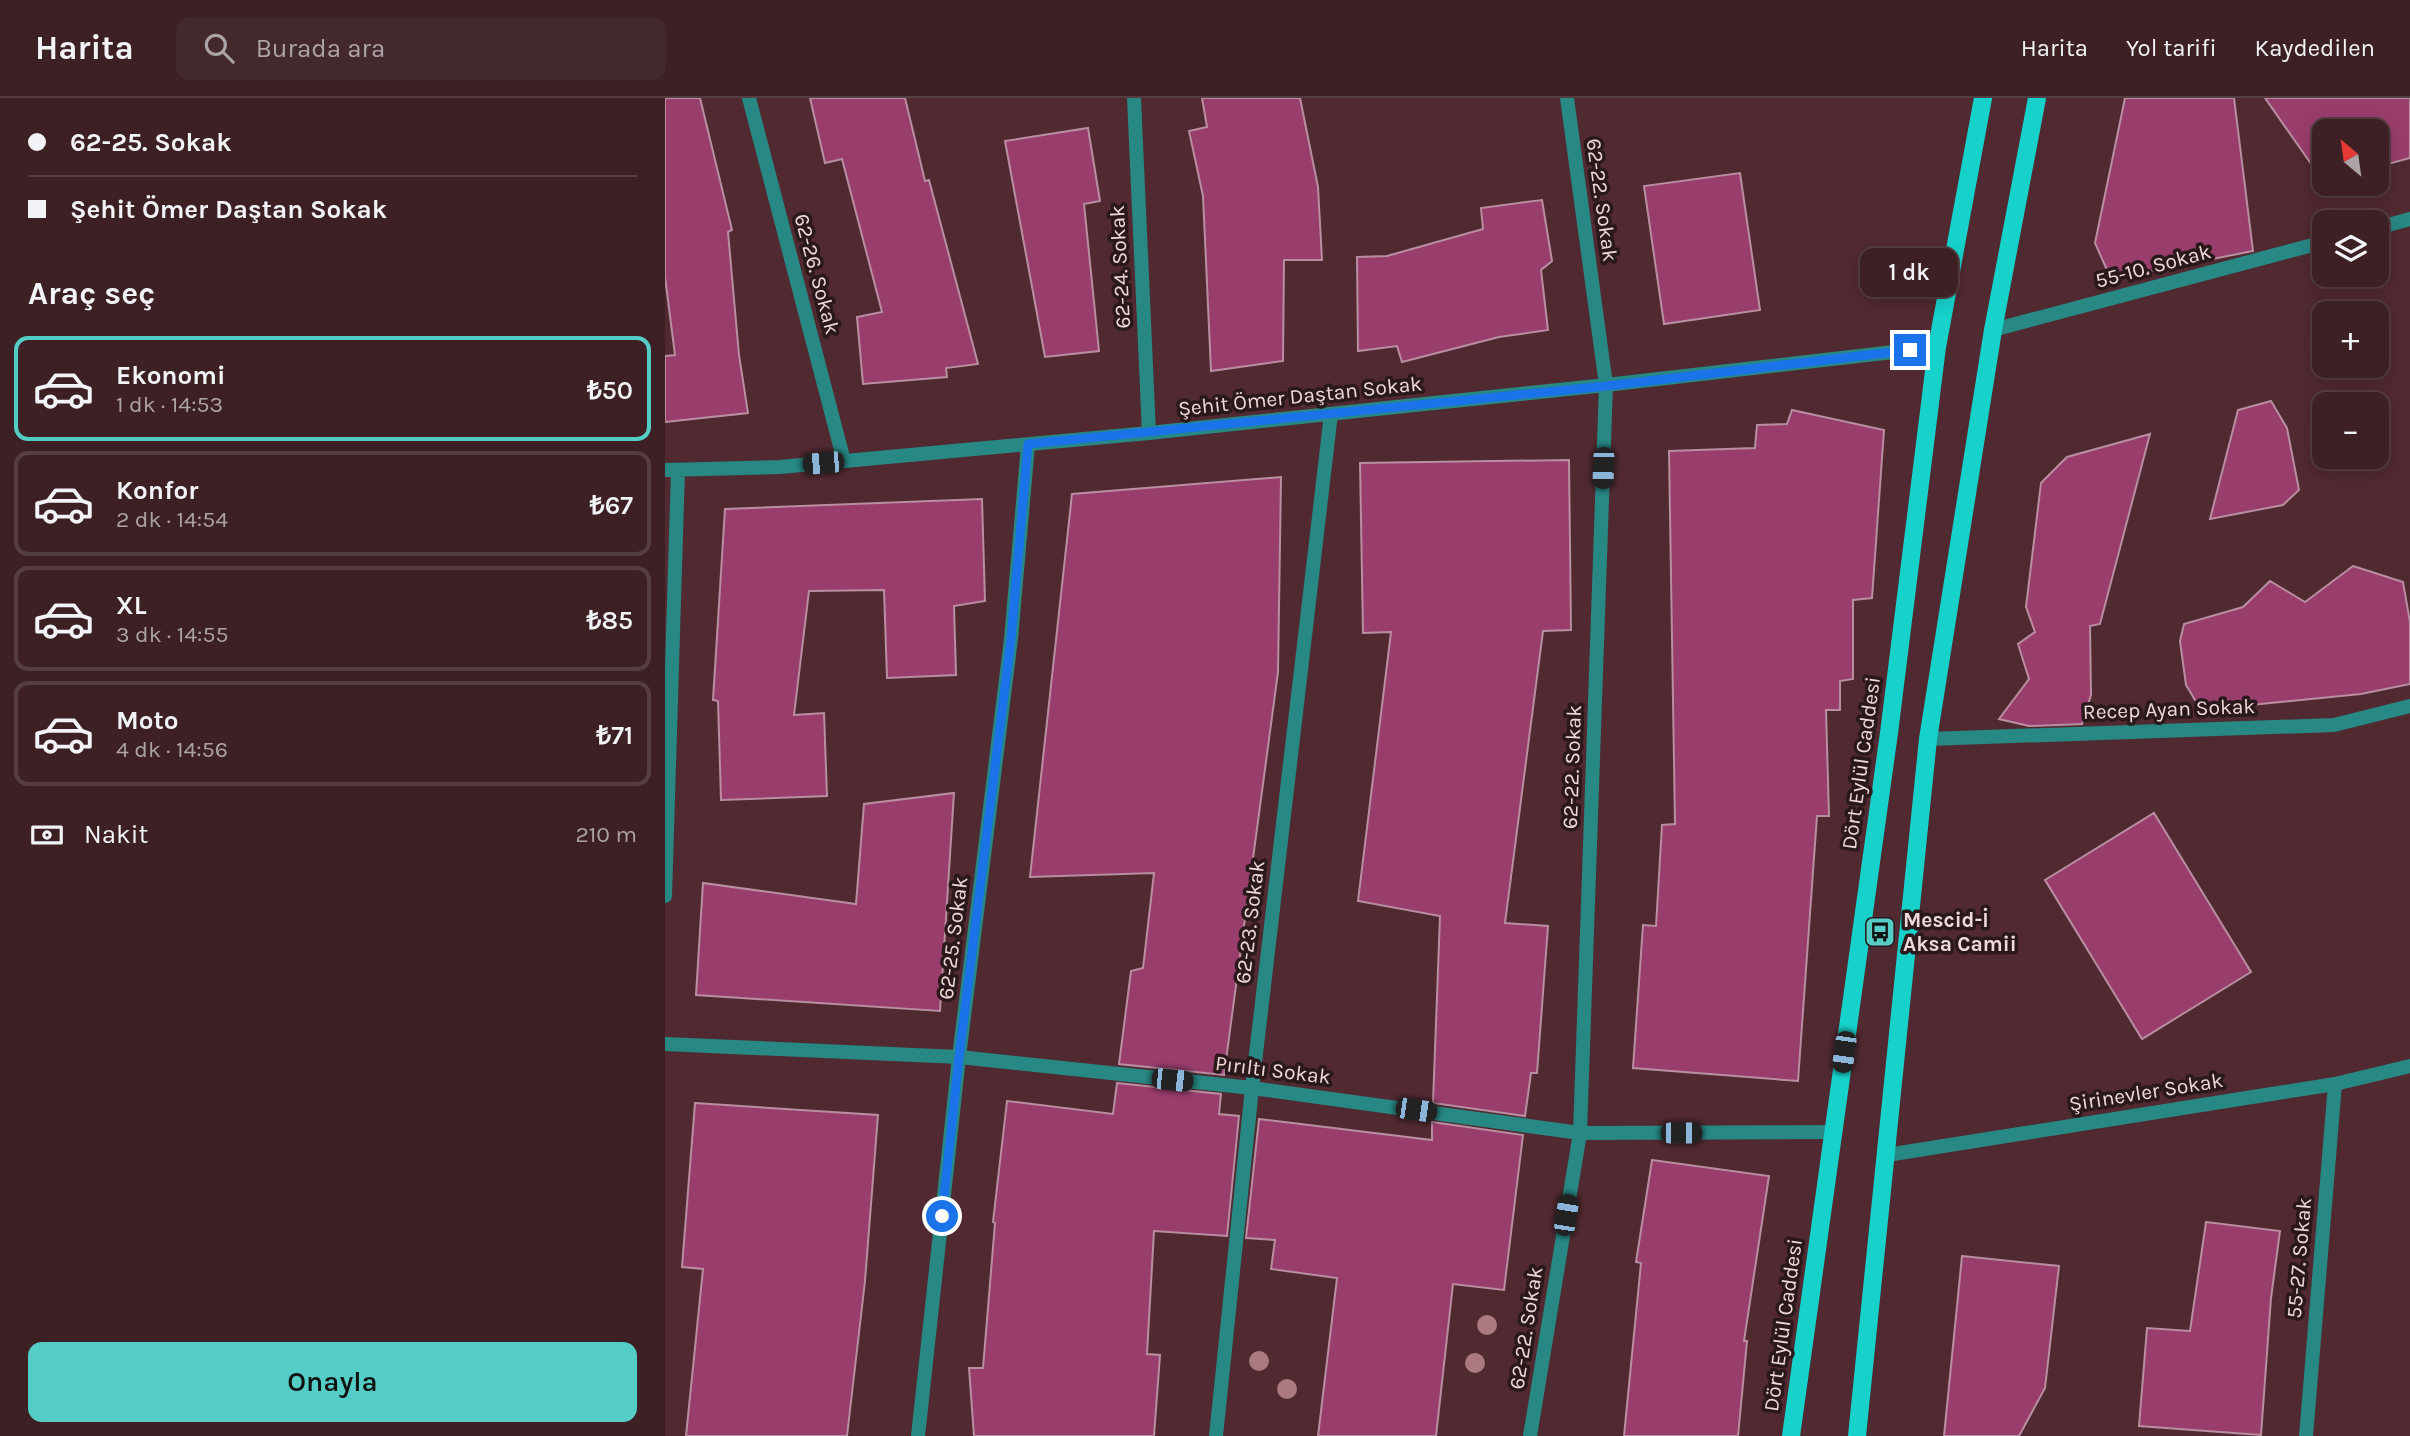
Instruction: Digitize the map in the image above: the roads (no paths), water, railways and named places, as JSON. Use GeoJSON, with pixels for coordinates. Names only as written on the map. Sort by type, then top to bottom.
{"type":"FeatureCollection","features":[{"type":"Feature","properties":{"kind":"main road","name":"Dört Eylül Caddesi"},"geometry":{"type":"LineString","coordinates":[[1791,1436],[1889,733],[1937,347],[1983,98]]}},
{"type":"Feature","properties":{"kind":"main road"},"geometry":{"type":"LineString","coordinates":[[1857,1436],[1928,739],[1993,330],[2037,98]]}},
{"type":"Feature","properties":{"kind":"street","name":"62-26. Sokak"},"geometry":{"type":"LineString","coordinates":[[749,98],[844,461]]}},
{"type":"Feature","properties":{"kind":"street","name":"62-24. Sokak"},"geometry":{"type":"LineString","coordinates":[[1134,98],[1149,433]]}},
{"type":"Feature","properties":{"kind":"street","name":"62-22. Sokak"},"geometry":{"type":"LineString","coordinates":[[1530,1436],[1580,1133],[1606,386],[1567,98]]}},
{"type":"Feature","properties":{"kind":"street"},"geometry":{"type":"LineString","coordinates":[[2389,225],[2410,219]]}},
{"type":"Feature","properties":{"kind":"street","name":"55-10. Sokak"},"geometry":{"type":"LineString","coordinates":[[1993,330],[2312,245]]}},
{"type":"Feature","properties":{"kind":"street","name":"Şehit Ömer Daştan Sokak"},"geometry":{"type":"LineString","coordinates":[[672,470],[780,467],[1149,433],[1606,386],[1937,347]]}},
{"type":"Feature","properties":{"kind":"street","name":"62-23. Sokak"},"geometry":{"type":"LineString","coordinates":[[1216,1436],[1252,1088],[1331,414]]}},
{"type":"Feature","properties":{"kind":"street","name":"62-25. Sokak"},"geometry":{"type":"LineString","coordinates":[[918,1436],[959,1057],[1011,639],[1028,444]]}},
{"type":"Feature","properties":{"kind":"street"},"geometry":{"type":"LineString","coordinates":[[665,896],[672,470]]}},
{"type":"Feature","properties":{"kind":"street","name":"Recep Ayan Sokak"},"geometry":{"type":"LineString","coordinates":[[1928,739],[2334,725],[2410,706]]}},
{"type":"Feature","properties":{"kind":"street","name":"Pırıltı Sokak"},"geometry":{"type":"LineString","coordinates":[[665,1044],[959,1057],[1252,1088],[1580,1133],[1833,1132]]}},
{"type":"Feature","properties":{"kind":"street","name":"Şirinevler Sokak"},"geometry":{"type":"LineString","coordinates":[[1887,1155],[2335,1084],[2410,1066]]}},
{"type":"Feature","properties":{"kind":"street","name":"55-27. Sokak"},"geometry":{"type":"LineString","coordinates":[[2306,1436],[2335,1084]]}},
{"type":"Feature","properties":{"kind":"place","name":"Mescid-İ Aksa Camii"},"geometry":{"type":"Point","coordinates":[1880,932]}}]}
